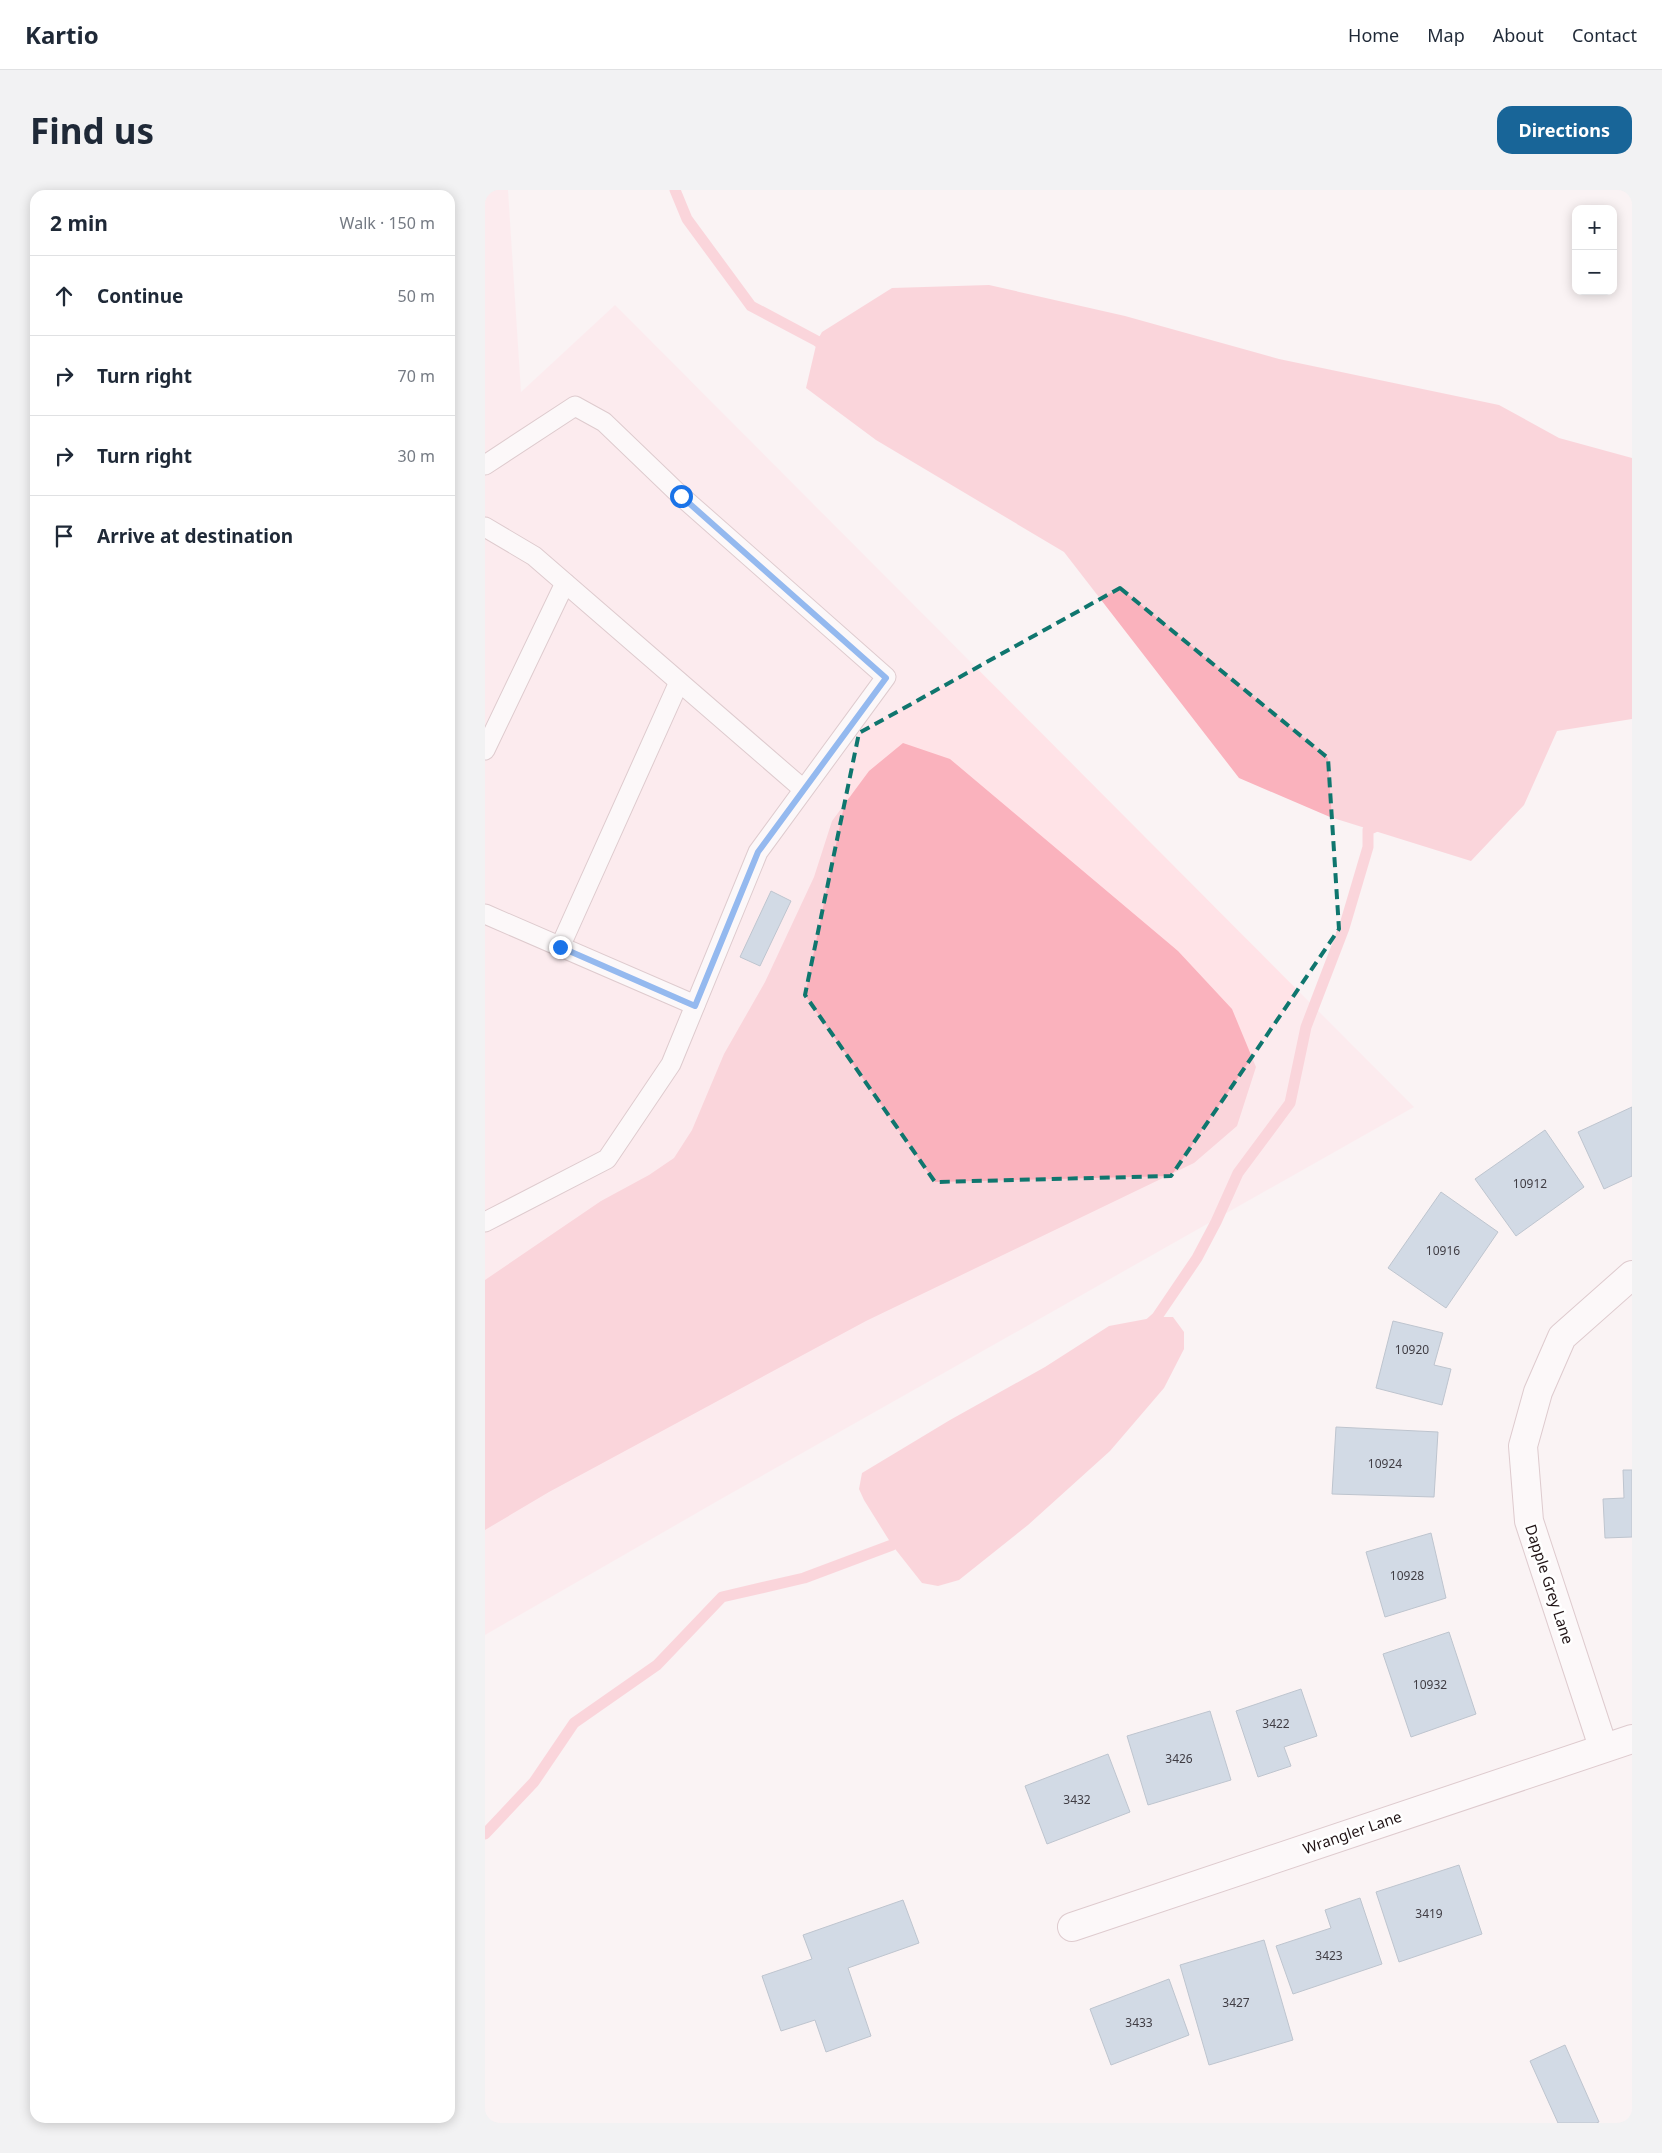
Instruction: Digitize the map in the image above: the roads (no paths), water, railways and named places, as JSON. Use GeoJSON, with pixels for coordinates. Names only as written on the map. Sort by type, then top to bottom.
{"type":"FeatureCollection","features":[{"type":"Feature","properties":{"kind":"street","name":"Dapple Grey Lane"},"geometry":{"type":"LineString","coordinates":[[1603,1747],[1529,1521],[1523,1446],[1538,1392],[1562,1338],[1632,1275]]}},
{"type":"Feature","properties":{"kind":"street","name":"Wrangler Lane"},"geometry":{"type":"LineString","coordinates":[[1072,1927],[1632,1738]]}},
{"type":"Feature","properties":{"kind":"lane"},"geometry":{"type":"LineString","coordinates":[[485,465],[575,406],[604,422],[681,496],[886,678],[758,852],[671,1064],[607,1159],[485,1222]]}},
{"type":"Feature","properties":{"kind":"lane"},"geometry":{"type":"LineString","coordinates":[[485,527],[534,556],[803,789]]}},
{"type":"Feature","properties":{"kind":"lane"},"geometry":{"type":"LineString","coordinates":[[485,750],[565,583]]}},
{"type":"Feature","properties":{"kind":"lane"},"geometry":{"type":"LineString","coordinates":[[560,947],[679,682]]}},
{"type":"Feature","properties":{"kind":"lane"},"geometry":{"type":"LineString","coordinates":[[485,914],[695,1006]]}},
{"type":"Feature","properties":{"kind":"waterway"},"geometry":{"type":"LineString","coordinates":[[675,190],[687,219],[751,306],[828,348]]}},
{"type":"Feature","properties":{"kind":"waterway"},"geometry":{"type":"LineString","coordinates":[[1147,1326],[1157,1317],[1197,1258],[1238,1173],[1290,1103],[1306,1027],[1344,928],[1368,847],[1368,830],[1381,824]]}},
{"type":"Feature","properties":{"kind":"waterway"},"geometry":{"type":"LineString","coordinates":[[485,1834],[534,1782],[574,1723],[657,1665],[722,1597],[804,1578],[892,1545],[903,1535]]}}]}
